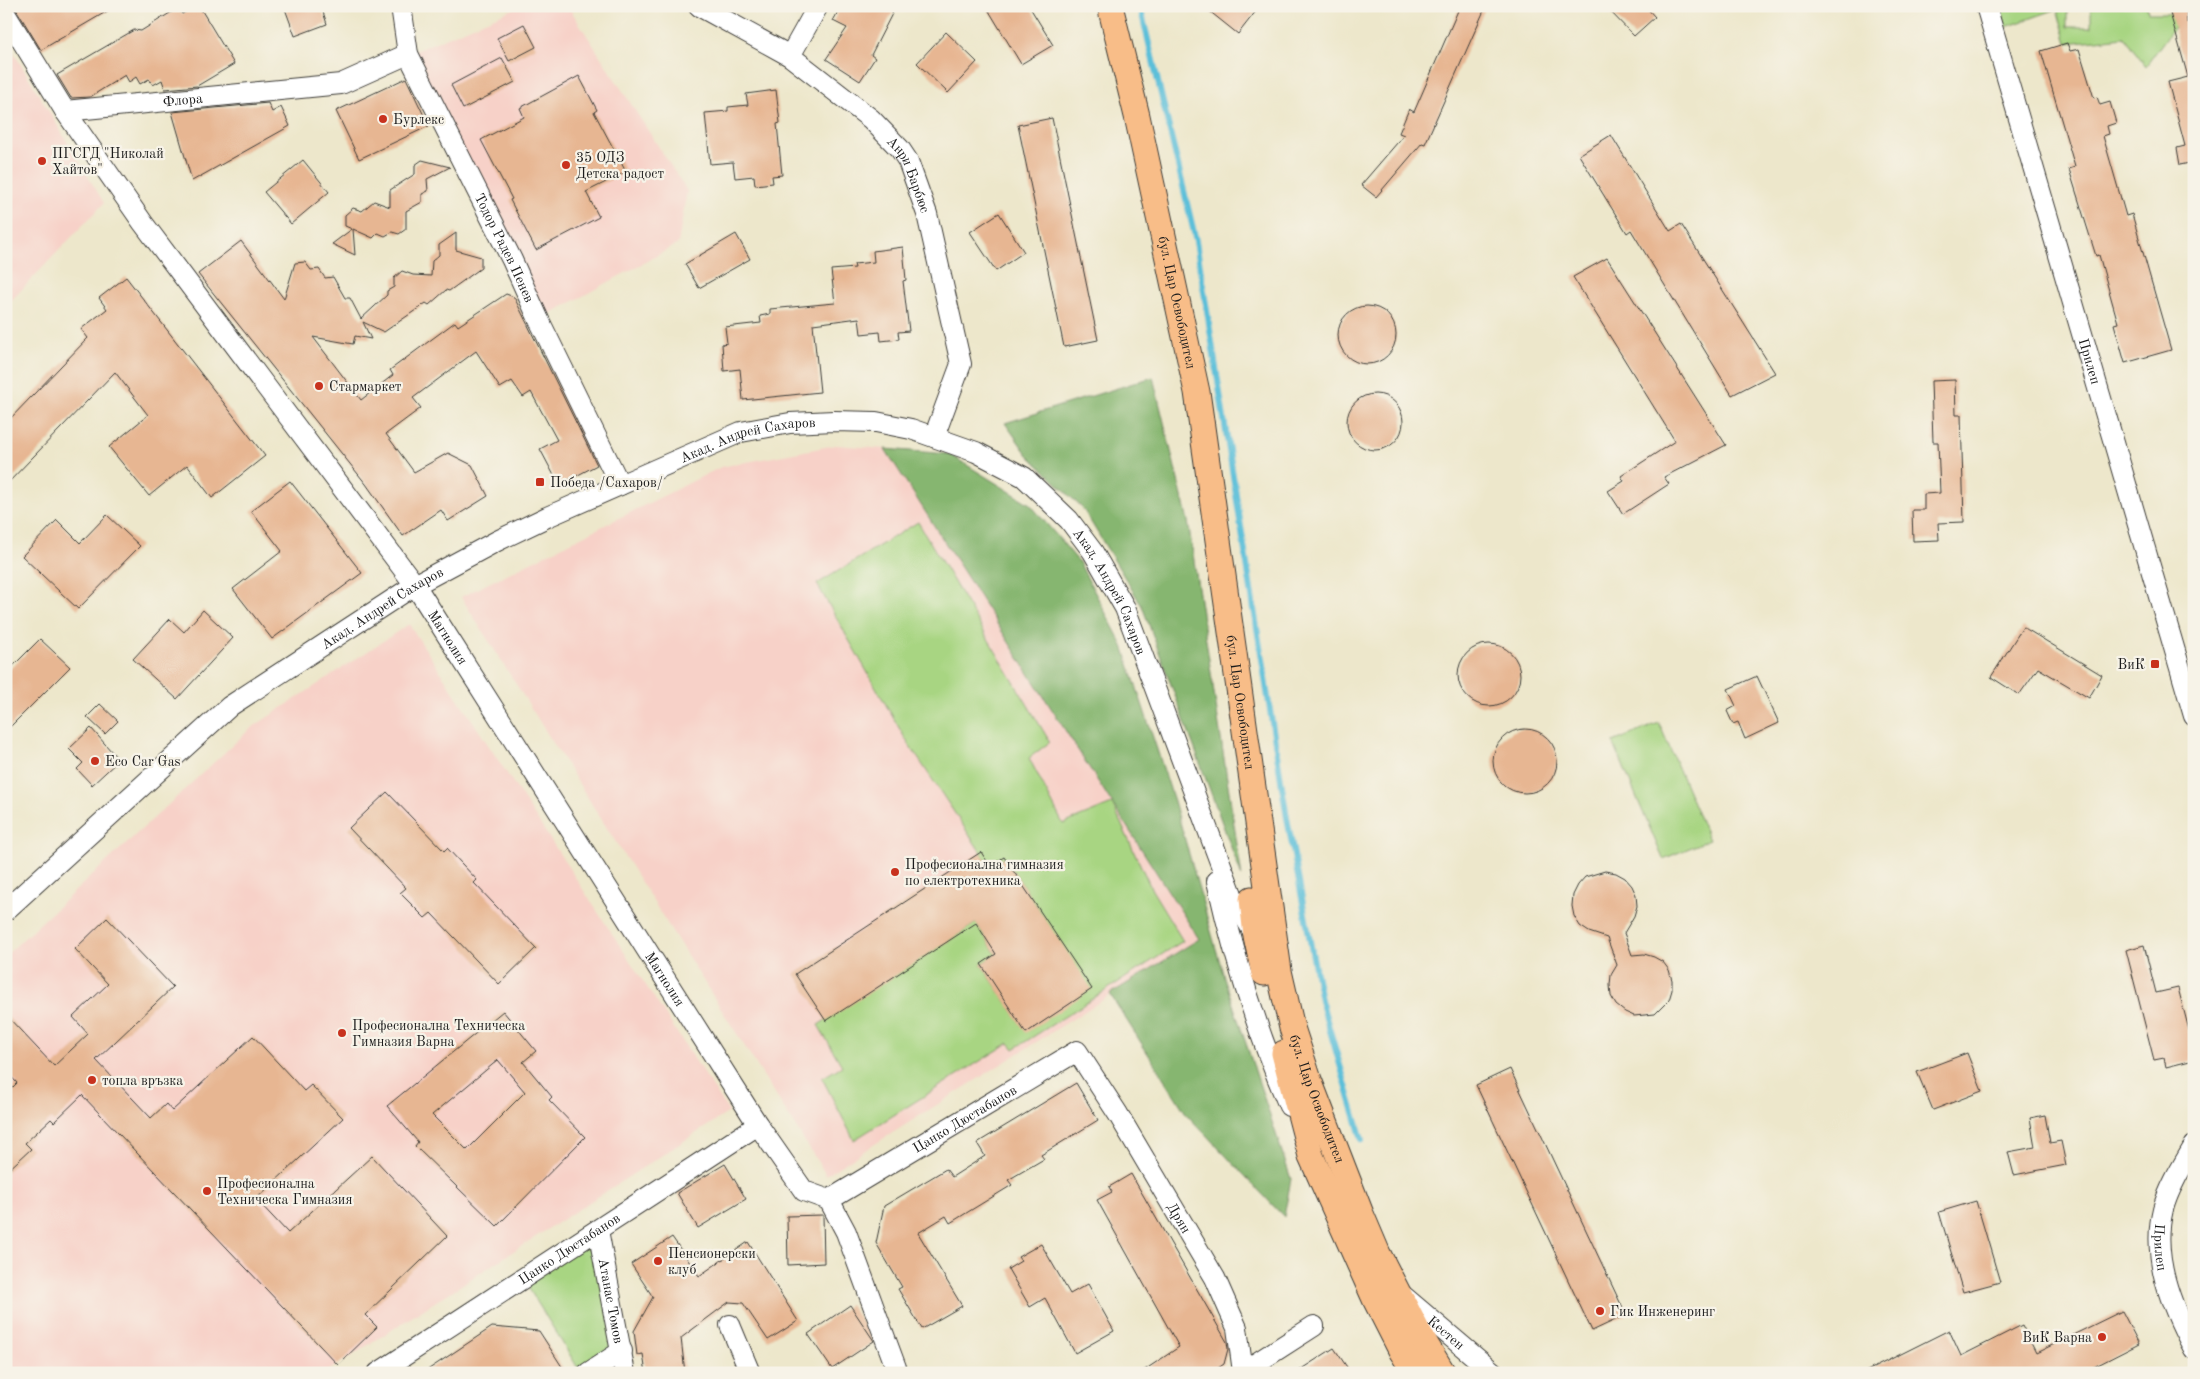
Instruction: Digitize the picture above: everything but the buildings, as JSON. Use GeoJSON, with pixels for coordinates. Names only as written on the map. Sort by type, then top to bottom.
{"type":"FeatureCollection","features":[{"type":"Feature","properties":{"kind":"main road","name":"бул. Цар Освободител"},"geometry":{"type":"LineString","coordinates":[[1096,6],[1161,284],[1189,426],[1238,765],[1256,936],[1268,994],[1311,1156],[1375,1300],[1415,1373]]}},
{"type":"Feature","properties":{"kind":"main road","name":"бул. Цар Освободител"},"geometry":{"type":"LineString","coordinates":[[1110,6],[1137,116],[1197,392],[1279,971],[1292,1028],[1309,1080],[1361,1214],[1397,1292],[1443,1373]]}},
{"type":"Feature","properties":{"kind":"street","name":"Тодор Радев Пенев"},"geometry":{"type":"LineString","coordinates":[[401,6],[408,54],[512,260],[539,320],[620,485]]}},
{"type":"Feature","properties":{"kind":"street","name":"Анри Барбюс"},"geometry":{"type":"LineString","coordinates":[[699,6],[790,56],[871,119],[900,149],[908,161],[927,214],[961,364],[934,437]]}},
{"type":"Feature","properties":{"kind":"street"},"geometry":{"type":"LineString","coordinates":[[790,56],[818,6]]}},
{"type":"Feature","properties":{"kind":"street","name":"Прилеп"},"geometry":{"type":"LineString","coordinates":[[1986,6],[2193,707]]}},
{"type":"Feature","properties":{"kind":"street"},"geometry":{"type":"LineString","coordinates":[[6,14],[65,111]]}},
{"type":"Feature","properties":{"kind":"street","name":"Флора"},"geometry":{"type":"LineString","coordinates":[[65,111],[341,84],[408,54]]}},
{"type":"Feature","properties":{"kind":"street","name":"Магнолия"},"geometry":{"type":"LineString","coordinates":[[65,111],[143,223],[415,585],[758,1125],[804,1191],[829,1200]]}},
{"type":"Feature","properties":{"kind":"street","name":"Акад. Андрей Сахаров"},"geometry":{"type":"LineString","coordinates":[[10,900],[230,706],[415,585],[497,541],[741,432],[790,423],[876,422],[911,429],[976,452],[1024,477],[1068,520],[1093,552],[1125,608],[1203,816]]}},
{"type":"Feature","properties":{"kind":"street"},"geometry":{"type":"LineString","coordinates":[[1203,816],[1233,897],[1279,971]]}},
{"type":"Feature","properties":{"kind":"street"},"geometry":{"type":"LineString","coordinates":[[1203,816],[1226,924],[1271,1064],[1311,1156]]}},
{"type":"Feature","properties":{"kind":"street","name":"Цанко Дюстабанов"},"geometry":{"type":"LineString","coordinates":[[829,1200],[1077,1051],[1093,1072]]}},
{"type":"Feature","properties":{"kind":"street","name":"Дрян"},"geometry":{"type":"LineString","coordinates":[[1093,1072],[1215,1278],[1237,1328],[1242,1372]]}},
{"type":"Feature","properties":{"kind":"street","name":"Цанко Дюстабанов"},"geometry":{"type":"LineString","coordinates":[[378,1373],[758,1125]]}},
{"type":"Feature","properties":{"kind":"street","name":"Прилеп"},"geometry":{"type":"LineString","coordinates":[[2194,1146],[2179,1173],[2164,1208],[2158,1249],[2173,1308],[2194,1349]]}},
{"type":"Feature","properties":{"kind":"street"},"geometry":{"type":"LineString","coordinates":[[829,1200],[846,1232],[898,1373]]}},
{"type":"Feature","properties":{"kind":"street","name":"Атанас Томов"},"geometry":{"type":"LineString","coordinates":[[598,1230],[625,1373]]}},
{"type":"Feature","properties":{"kind":"street","name":"Кестен"},"geometry":{"type":"LineString","coordinates":[[1397,1292],[1494,1373]]}},
{"type":"Feature","properties":{"kind":"street"},"geometry":{"type":"LineString","coordinates":[[730,1325],[750,1373]]}},
{"type":"Feature","properties":{"kind":"street"},"geometry":{"type":"LineString","coordinates":[[1242,1372],[1314,1326]]}},
{"type":"Feature","properties":{"kind":"street"},"geometry":{"type":"LineString","coordinates":[[588,1373],[622,1351]]}},
{"type":"Feature","properties":{"kind":"shaded area","name":"35 ОДЗ Детска радост"},"geometry":{"type":"Polygon","coordinates":[[[520,6],[568,6],[687,191],[678,244],[539,320],[408,54],[520,6]]]}},
{"type":"Feature","properties":{"kind":"shaded area","name":"ПГСГД \"Николай Хайтов\""},"geometry":{"type":"Polygon","coordinates":[[[6,40],[104,203],[6,306],[6,40]]]}},
{"type":"Feature","properties":{"kind":"shaded area","name":"Професионална гимназия по електротехника"},"geometry":{"type":"Polygon","coordinates":[[[836,445],[885,449],[1199,939],[826,1175],[461,597],[721,467],[836,445]]]}},
{"type":"Feature","properties":{"kind":"shaded area","name":"Професионална Техническа Гимназия Варна"},"geometry":{"type":"Polygon","coordinates":[[[409,624],[729,1112],[325,1373],[6,1373],[6,955],[250,729],[409,624]]]}},
{"type":"Feature","properties":{"kind":"green space"},"geometry":{"type":"Polygon","coordinates":[[[2000,6],[2067,6],[2067,27],[2091,27],[2091,6],[2147,6],[2148,13],[2186,13],[2186,6],[2194,6],[2194,21],[2174,27],[2146,66],[2124,37],[2067,43],[2057,9],[2006,27],[2000,6]]]}},
{"type":"Feature","properties":{"kind":"green space"},"geometry":{"type":"Polygon","coordinates":[[[1153,377],[1188,521],[1242,877],[1142,606],[1083,509],[1027,454],[1005,423],[1153,377]]]}},
{"type":"Feature","properties":{"kind":"green space"},"geometry":{"type":"Polygon","coordinates":[[[885,449],[949,454],[1030,504],[1079,562],[1123,646],[1174,801],[1224,977],[1291,1179],[1284,1217],[1187,1115],[1110,994],[1199,939],[885,449]]]}},
{"type":"Feature","properties":{"kind":"green space"},"geometry":{"type":"Polygon","coordinates":[[[918,522],[1050,742],[1029,758],[1063,824],[1112,804],[1152,890],[1183,941],[1014,1049],[1009,1043],[854,1140],[822,1078],[842,1066],[818,1025],[976,923],[996,954],[981,964],[1026,1032],[1091,989],[1004,857],[990,866],[906,740],[817,584],[918,522]]]}},
{"type":"Feature","properties":{"kind":"green space"},"geometry":{"type":"Polygon","coordinates":[[[1659,723],[1709,840],[1663,859],[1613,742],[1659,723]]]}},
{"type":"Feature","properties":{"kind":"green space"},"geometry":{"type":"Polygon","coordinates":[[[598,1230],[622,1351],[581,1373],[523,1279],[598,1230]]]}},
{"type":"Feature","properties":{"kind":"waterway"},"geometry":{"type":"LineString","coordinates":[[1140,6],[1196,241],[1287,818],[1321,1000],[1362,1140]]}},
{"type":"Feature","properties":{"kind":"place","name":"Бурлекс"},"geometry":{"type":"Point","coordinates":[383,119]}},
{"type":"Feature","properties":{"kind":"place","name":"ПГСГД \"Николай Хайтов\""},"geometry":{"type":"Point","coordinates":[42,161]}},
{"type":"Feature","properties":{"kind":"place","name":"35 ОДЗ Детска радост"},"geometry":{"type":"Point","coordinates":[566,165]}},
{"type":"Feature","properties":{"kind":"place","name":"Стармаркет"},"geometry":{"type":"Point","coordinates":[319,386]}},
{"type":"Feature","properties":{"kind":"place","name":"Победа /Сахаров/"},"geometry":{"type":"Point","coordinates":[540,482]}},
{"type":"Feature","properties":{"kind":"place","name":"ВиК"},"geometry":{"type":"Point","coordinates":[2155,664]}},
{"type":"Feature","properties":{"kind":"place","name":"Eco Car Gas"},"geometry":{"type":"Point","coordinates":[95,761]}},
{"type":"Feature","properties":{"kind":"place","name":"Професионална гимназия по електротехника"},"geometry":{"type":"Point","coordinates":[895,872]}},
{"type":"Feature","properties":{"kind":"place","name":"Професионална Техническа Гимназия Варна"},"geometry":{"type":"Point","coordinates":[342,1033]}},
{"type":"Feature","properties":{"kind":"place","name":"топла връзка"},"geometry":{"type":"Point","coordinates":[92,1080]}},
{"type":"Feature","properties":{"kind":"place","name":"Професионална Техническа Гимназия"},"geometry":{"type":"Point","coordinates":[207,1191]}},
{"type":"Feature","properties":{"kind":"place","name":"Пенсионерски клуб"},"geometry":{"type":"Point","coordinates":[658,1261]}},
{"type":"Feature","properties":{"kind":"place","name":"Гик Инженеринг"},"geometry":{"type":"Point","coordinates":[1600,1311]}},
{"type":"Feature","properties":{"kind":"place","name":"ВиК Варна"},"geometry":{"type":"Point","coordinates":[2102,1337]}}]}
